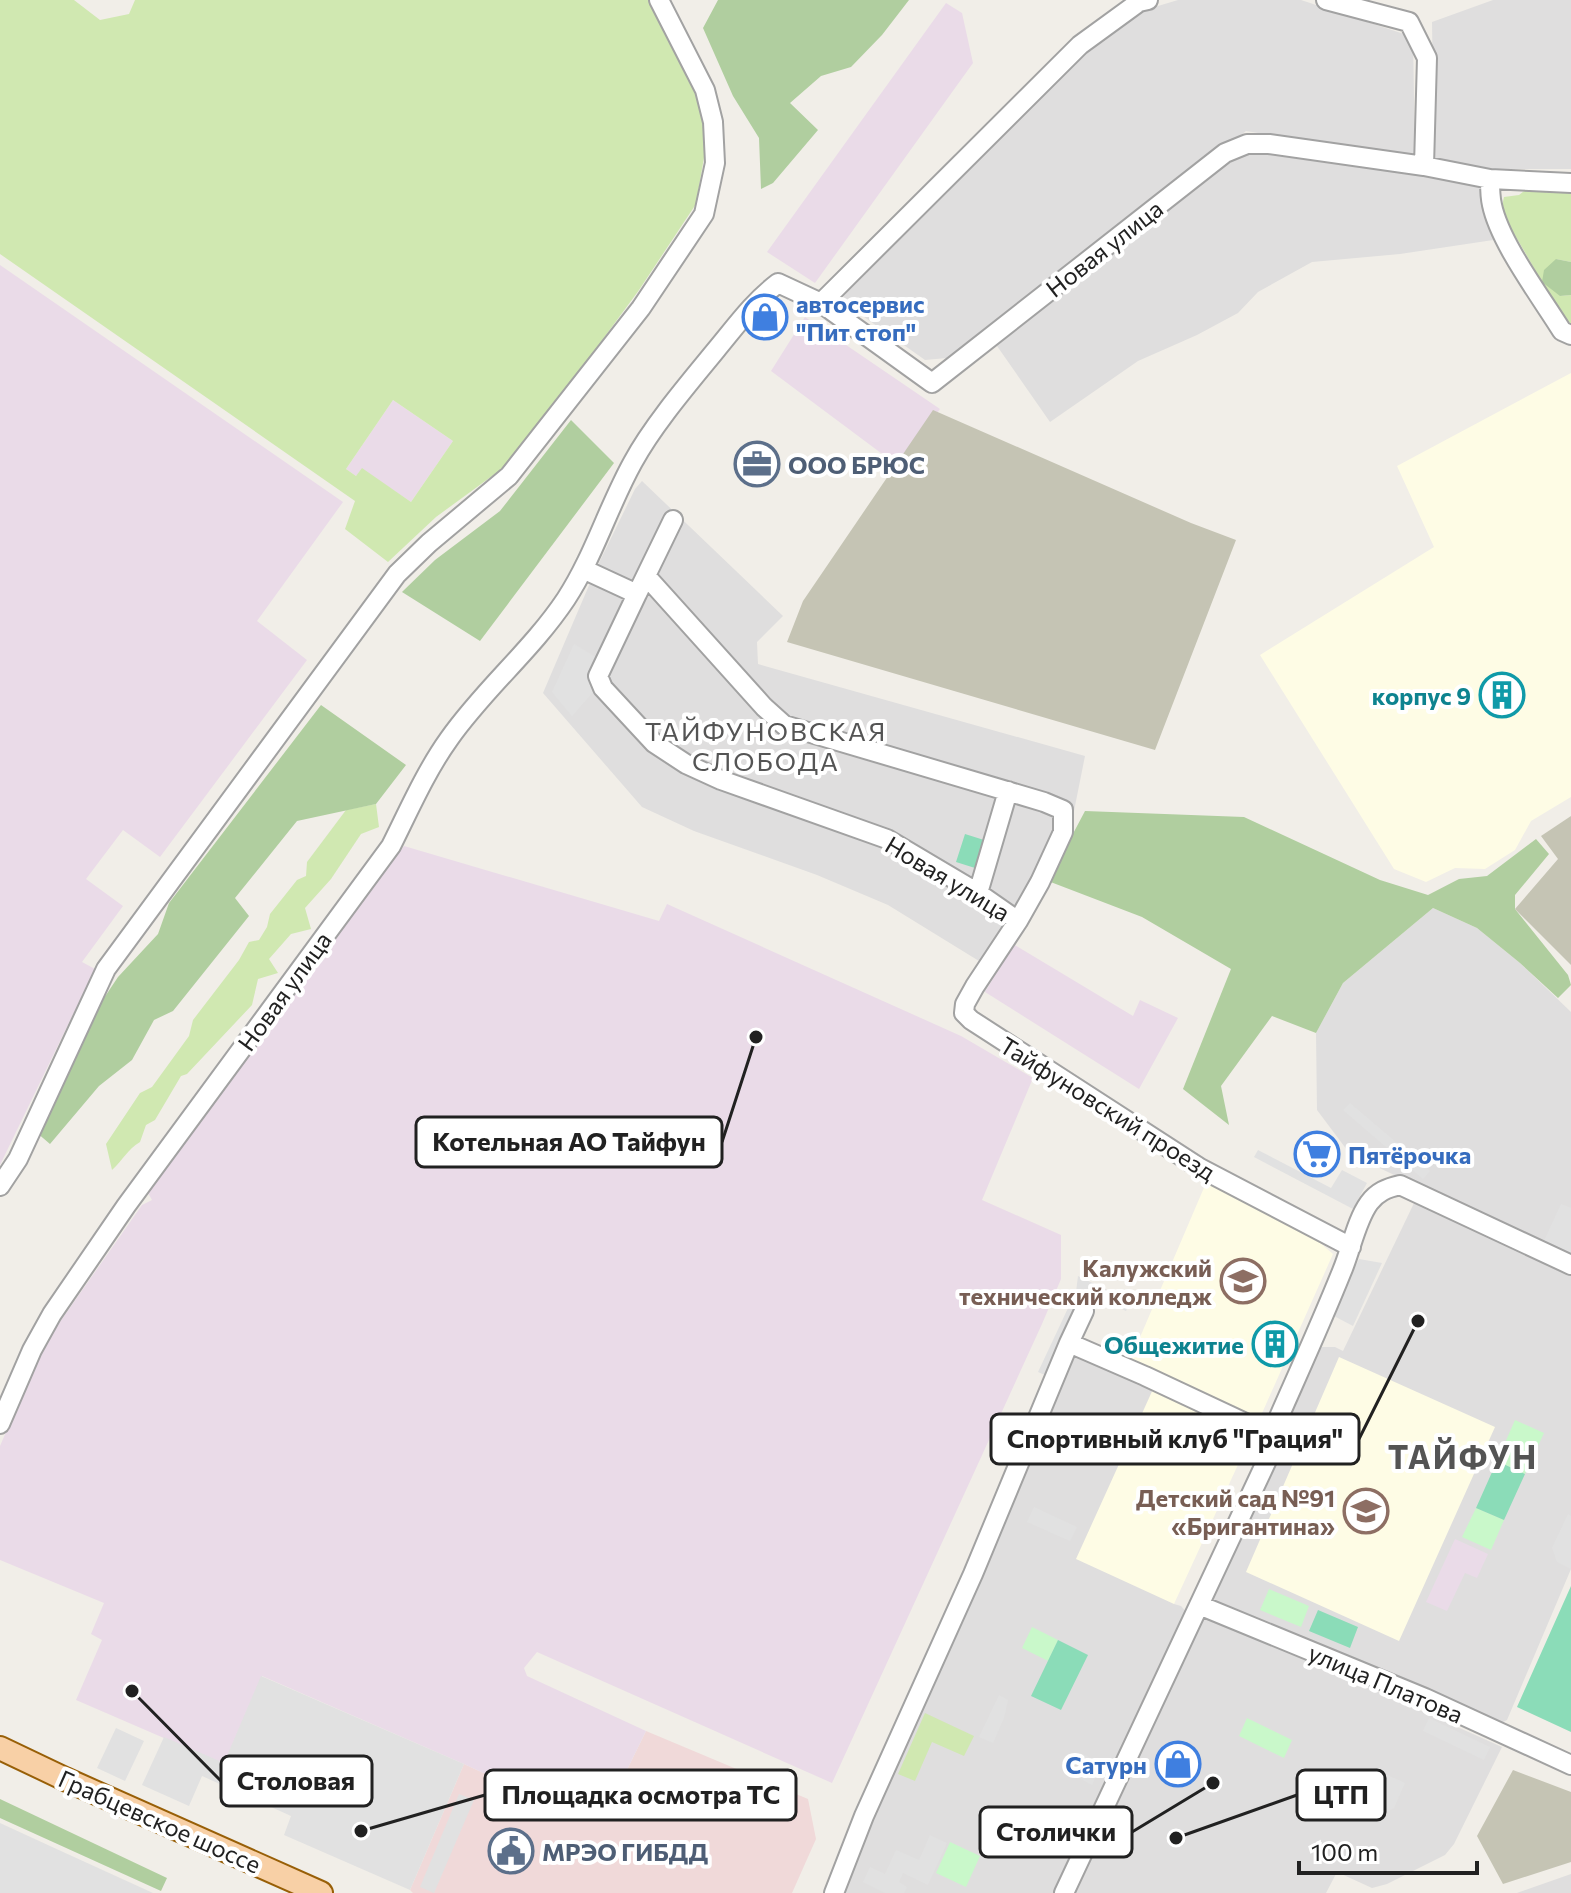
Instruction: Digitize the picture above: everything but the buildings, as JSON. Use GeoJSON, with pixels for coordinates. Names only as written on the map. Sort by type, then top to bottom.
{"type":"FeatureCollection","features":[{"type":"Feature","properties":{"kind":"main road","name":"Грабцевское шоссе"},"geometry":{"type":"LineString","coordinates":[[0,1748],[321,1893]]}},
{"type":"Feature","properties":{"kind":"street"},"geometry":{"type":"LineString","coordinates":[[0,1186],[18,1159],[106,969],[397,574],[509,476],[641,308],[704,214],[715,163],[713,122],[705,90],[659,0]]}},
{"type":"Feature","properties":{"kind":"street"},"geometry":{"type":"LineString","coordinates":[[821,303],[1080,45],[1139,2],[1148,0]]}},
{"type":"Feature","properties":{"kind":"street"},"geometry":{"type":"LineString","coordinates":[[1326,0],[1409,22],[1427,58],[1424,166]]}},
{"type":"Feature","properties":{"kind":"street","name":"Новая улица"},"geometry":{"type":"LineString","coordinates":[[0,1424],[32,1350],[52,1314],[126,1206],[391,846],[449,738],[488,690],[537,638],[566,598],[583,569],[632,463],[691,380],[760,297],[778,283],[821,303],[932,383],[1225,153],[1247,144],[1269,144],[1424,166],[1490,179],[1571,183]]}},
{"type":"Feature","properties":{"kind":"street"},"geometry":{"type":"LineString","coordinates":[[1490,179],[1491,204],[1502,232],[1562,331],[1571,335]]}},
{"type":"Feature","properties":{"kind":"street","name":"Новая улица"},"geometry":{"type":"LineString","coordinates":[[583,569],[642,586],[784,725],[1063,810],[1063,832],[1018,921],[978,893],[887,839],[721,780],[686,764],[654,743],[603,688],[598,676],[642,586],[673,520]]}},
{"type":"Feature","properties":{"kind":"street"},"geometry":{"type":"LineString","coordinates":[[978,893],[1008,791]]}},
{"type":"Feature","properties":{"kind":"street","name":"Тайфуновский проезд"},"geometry":{"type":"LineString","coordinates":[[1018,921],[965,1004],[964,1013],[971,1020],[1200,1168],[1351,1247]]}},
{"type":"Feature","properties":{"kind":"street"},"geometry":{"type":"LineString","coordinates":[[1064,1893],[1268,1458],[1271,1435],[1370,1202],[1383,1190],[1400,1185],[1571,1265]]}},
{"type":"Feature","properties":{"kind":"street"},"geometry":{"type":"LineString","coordinates":[[834,1893],[864,1816],[973,1574],[1084,1311]]}},
{"type":"Feature","properties":{"kind":"street"},"geometry":{"type":"LineString","coordinates":[[1069,1343],[1271,1435]]}},
{"type":"Feature","properties":{"kind":"street","name":"улица Платова"},"geometry":{"type":"LineString","coordinates":[[1199,1605],[1425,1698],[1571,1765]]}},
{"type":"Feature","properties":{"kind":"shaded area"},"geometry":{"type":"Polygon","coordinates":[[[1178,0],[1301,0],[1413,37],[1415,158],[1246,131],[1000,323],[947,358],[925,360],[843,302],[844,289],[1073,62],[1128,15],[1178,0]]]}},
{"type":"Feature","properties":{"kind":"shaded area"},"geometry":{"type":"Polygon","coordinates":[[[1493,0],[1571,0],[1571,169],[1489,169],[1434,159],[1432,22],[1493,0]]]}},
{"type":"Feature","properties":{"kind":"shaded area"},"geometry":{"type":"Polygon","coordinates":[[[946,3],[962,13],[973,63],[815,283],[767,252],[946,3]]]}},
{"type":"Feature","properties":{"kind":"shaded area"},"geometry":{"type":"Polygon","coordinates":[[[1261,151],[1477,183],[1483,190],[1500,239],[1400,254],[1312,262],[1258,292],[1238,313],[1138,361],[1050,422],[997,346],[1066,286],[1230,158],[1261,151]]]}},
{"type":"Feature","properties":{"kind":"shaded area"},"geometry":{"type":"Polygon","coordinates":[[[0,265],[343,502],[257,621],[307,660],[160,857],[123,830],[86,879],[123,906],[82,962],[95,969],[0,1165],[0,265]]]}},
{"type":"Feature","properties":{"kind":"shaded area"},"geometry":{"type":"Polygon","coordinates":[[[805,317],[940,409],[897,465],[771,371],[805,317]]]}},
{"type":"Feature","properties":{"kind":"shaded area"},"geometry":{"type":"Polygon","coordinates":[[[1571,373],[1571,797],[1531,821],[1515,850],[1485,869],[1455,868],[1426,882],[1394,869],[1260,655],[1434,547],[1397,466],[1571,373]]]}},
{"type":"Feature","properties":{"kind":"shaded area"},"geometry":{"type":"Polygon","coordinates":[[[393,400],[453,441],[411,502],[362,469],[356,476],[346,469],[393,400]]]}},
{"type":"Feature","properties":{"kind":"shaded area"},"geometry":{"type":"Polygon","coordinates":[[[933,410],[1236,540],[1155,750],[787,642],[803,601],[933,410]]]}},
{"type":"Feature","properties":{"kind":"shaded area"},"geometry":{"type":"Polygon","coordinates":[[[642,481],[783,616],[757,642],[758,664],[1085,756],[1070,831],[1045,887],[985,992],[968,982],[979,961],[888,905],[817,875],[694,831],[642,807],[543,693],[596,569],[635,489],[642,481]]]}},
{"type":"Feature","properties":{"kind":"shaded area"},"geometry":{"type":"Polygon","coordinates":[[[574,644],[599,659],[595,690],[572,716],[552,692],[574,644]]]}},
{"type":"Feature","properties":{"kind":"shaded area"},"geometry":{"type":"Polygon","coordinates":[[[1571,816],[1571,965],[1515,909],[1558,859],[1541,836],[1571,816]]]}},
{"type":"Feature","properties":{"kind":"shaded area"},"geometry":{"type":"Polygon","coordinates":[[[404,846],[659,921],[667,904],[961,1036],[1033,1078],[982,1200],[1061,1235],[1061,1279],[832,1783],[537,1652],[524,1668],[527,1676],[646,1731],[622,1780],[570,1813],[262,1676],[224,1764],[76,1700],[102,1640],[91,1634],[104,1603],[0,1560],[0,1446],[43,1346],[142,1205],[152,1200],[147,1191],[153,1187],[404,846]]]}},
{"type":"Feature","properties":{"kind":"shaded area"},"geometry":{"type":"Polygon","coordinates":[[[1433,908],[1477,928],[1520,963],[1571,1012],[1571,1259],[1350,1154],[1317,1110],[1316,1033],[1343,983],[1433,908]]]}},
{"type":"Feature","properties":{"kind":"shaded area"},"geometry":{"type":"Polygon","coordinates":[[[1013,944],[1133,1016],[1140,1000],[1178,1018],[1139,1089],[985,992],[1013,944]]]}},
{"type":"Feature","properties":{"kind":"shaded area"},"geometry":{"type":"Polygon","coordinates":[[[1350,1103],[1430,1171],[1423,1179],[1343,1110],[1350,1103]]]}},
{"type":"Feature","properties":{"kind":"shaded area"},"geometry":{"type":"Polygon","coordinates":[[[1258,1150],[1331,1188],[1342,1170],[1367,1183],[1353,1209],[1254,1157],[1258,1150]]]}},
{"type":"Feature","properties":{"kind":"shaded area","name":"Калужский технический колледж"},"geometry":{"type":"Polygon","coordinates":[[[1206,1183],[1305,1230],[1333,1254],[1259,1420],[1129,1363],[1206,1183]]]}},
{"type":"Feature","properties":{"kind":"shaded area"},"geometry":{"type":"Polygon","coordinates":[[[1415,1201],[1571,1271],[1571,1569],[1507,1720],[1501,1723],[1216,1604],[1211,1593],[1277,1435],[1317,1352],[1322,1347],[1335,1347],[1343,1351],[1415,1201]]]}},
{"type":"Feature","properties":{"kind":"shaded area"},"geometry":{"type":"Polygon","coordinates":[[[1561,1204],[1571,1208],[1571,1256],[1543,1243],[1561,1204]]]}},
{"type":"Feature","properties":{"kind":"shaded area"},"geometry":{"type":"Polygon","coordinates":[[[1359,1259],[1382,1263],[1353,1326],[1332,1315],[1359,1259]]]}},
{"type":"Feature","properties":{"kind":"shaded area"},"geometry":{"type":"Polygon","coordinates":[[[1078,1276],[1130,1301],[1126,1311],[1099,1298],[1093,1306],[1076,1292],[1078,1276]]]}},
{"type":"Feature","properties":{"kind":"shaded area"},"geometry":{"type":"Polygon","coordinates":[[[1069,1306],[1078,1311],[1047,1376],[1038,1372],[1069,1306]]]}},
{"type":"Feature","properties":{"kind":"shaded area"},"geometry":{"type":"Polygon","coordinates":[[[1079,1354],[1154,1387],[1174,1604],[1181,1606],[1188,1614],[1058,1893],[841,1893],[1074,1356],[1079,1354]]]}},
{"type":"Feature","properties":{"kind":"shaded area","name":"Детский сад №91 «Бригантина»"},"geometry":{"type":"Polygon","coordinates":[[[1339,1357],[1495,1427],[1399,1641],[1246,1572],[1339,1357]]]}},
{"type":"Feature","properties":{"kind":"shaded area"},"geometry":{"type":"Polygon","coordinates":[[[1154,1387],[1253,1432],[1174,1604],[1076,1559],[1154,1387]]]}},
{"type":"Feature","properties":{"kind":"shaded area"},"geometry":{"type":"Polygon","coordinates":[[[1034,1507],[1077,1527],[1070,1541],[1027,1522],[1034,1507]]]}},
{"type":"Feature","properties":{"kind":"shaded area"},"geometry":{"type":"Polygon","coordinates":[[[1568,1514],[1571,1516],[1571,1569],[1557,1562],[1552,1548],[1568,1514]]]}},
{"type":"Feature","properties":{"kind":"shaded area"},"geometry":{"type":"Polygon","coordinates":[[[1455,1539],[1488,1554],[1477,1578],[1465,1573],[1447,1611],[1426,1602],[1455,1539]]]}},
{"type":"Feature","properties":{"kind":"shaded area"},"geometry":{"type":"Polygon","coordinates":[[[1203,1617],[1214,1618],[1502,1747],[1454,1844],[1445,1855],[1387,1884],[1372,1888],[1337,1872],[1326,1893],[1072,1893],[1203,1617]]]}},
{"type":"Feature","properties":{"kind":"shaded area"},"geometry":{"type":"Polygon","coordinates":[[[261,1676],[464,1764],[410,1890],[284,1835],[291,1816],[202,1776],[189,1806],[142,1785],[164,1737],[224,1763],[261,1676]]]}},
{"type":"Feature","properties":{"kind":"shaded area"},"geometry":{"type":"Polygon","coordinates":[[[999,1695],[1008,1700],[993,1743],[979,1737],[999,1695]]]}},
{"type":"Feature","properties":{"kind":"shaded area"},"geometry":{"type":"Polygon","coordinates":[[[1429,1718],[1490,1747],[1484,1760],[1423,1731],[1429,1718]]]}},
{"type":"Feature","properties":{"kind":"shaded area"},"geometry":{"type":"Polygon","coordinates":[[[116,1728],[144,1741],[125,1781],[97,1768],[116,1728]]]}},
{"type":"Feature","properties":{"kind":"shaded area"},"geometry":{"type":"Polygon","coordinates":[[[646,1731],[808,1799],[816,1839],[792,1893],[413,1893],[410,1890],[464,1764],[570,1813],[622,1780],[646,1731]]]}},
{"type":"Feature","properties":{"kind":"shaded area"},"geometry":{"type":"Polygon","coordinates":[[[1083,1754],[1102,1764],[1092,1785],[1073,1775],[1083,1754]]]}},
{"type":"Feature","properties":{"kind":"shaded area"},"geometry":{"type":"Polygon","coordinates":[[[1372,1768],[1405,1783],[1394,1808],[1378,1817],[1356,1809],[1372,1768]]]}},
{"type":"Feature","properties":{"kind":"shaded area"},"geometry":{"type":"Polygon","coordinates":[[[1513,1770],[1571,1792],[1571,1862],[1503,1884],[1477,1836],[1513,1770]]]}},
{"type":"Feature","properties":{"kind":"shaded area"},"geometry":{"type":"Polygon","coordinates":[[[459,1794],[474,1800],[434,1893],[420,1887],[459,1794]]]}},
{"type":"Feature","properties":{"kind":"shaded area"},"geometry":{"type":"Polygon","coordinates":[[[0,1823],[50,1846],[153,1893],[0,1893],[0,1823]]]}},
{"type":"Feature","properties":{"kind":"shaded area"},"geometry":{"type":"Polygon","coordinates":[[[930,1835],[947,1843],[928,1885],[903,1873],[899,1882],[907,1887],[904,1893],[885,1893],[863,1882],[870,1867],[885,1874],[896,1850],[919,1860],[930,1835]]]}},
{"type":"Feature","properties":{"kind":"shaded area"},"geometry":{"type":"Polygon","coordinates":[[[1571,1874],[1571,1893],[1517,1893],[1571,1874]]]}},
{"type":"Feature","properties":{"kind":"green space"},"geometry":{"type":"Polygon","coordinates":[[[0,0],[74,0],[100,20],[129,14],[135,0],[649,0],[697,90],[706,146],[696,204],[639,290],[548,414],[503,468],[436,517],[388,562],[345,529],[355,501],[0,254],[0,0]],[[393,400],[346,469],[356,476],[362,468],[411,502],[453,441],[393,400]]]}},
{"type":"Feature","properties":{"kind":"green space"},"geometry":{"type":"Polygon","coordinates":[[[718,0],[909,0],[882,35],[851,67],[821,76],[790,103],[818,130],[773,183],[761,189],[759,138],[733,96],[703,28],[718,0]]]}},
{"type":"Feature","properties":{"kind":"green space"},"geometry":{"type":"Polygon","coordinates":[[[1528,188],[1571,190],[1571,262],[1556,259],[1560,296],[1571,295],[1571,325],[1501,211],[1504,197],[1519,195],[1528,188]]]}},
{"type":"Feature","properties":{"kind":"green space"},"geometry":{"type":"Polygon","coordinates":[[[1556,259],[1571,262],[1571,295],[1560,296],[1542,282],[1544,270],[1556,259]]]}},
{"type":"Feature","properties":{"kind":"green space"},"geometry":{"type":"Polygon","coordinates":[[[571,420],[614,463],[480,641],[402,592],[435,560],[500,511],[571,420]]]}},
{"type":"Feature","properties":{"kind":"green space"},"geometry":{"type":"Polygon","coordinates":[[[321,705],[406,765],[376,804],[297,821],[235,898],[249,916],[173,1011],[154,1020],[132,1060],[99,1086],[50,1144],[36,1132],[92,1016],[118,977],[158,934],[169,903],[321,705]]]}},
{"type":"Feature","properties":{"kind":"green space"},"geometry":{"type":"Polygon","coordinates":[[[376,804],[379,827],[361,834],[331,879],[305,908],[311,929],[291,934],[269,959],[278,973],[258,979],[252,1005],[187,1074],[181,1076],[155,1120],[146,1125],[140,1142],[112,1170],[106,1144],[140,1093],[152,1087],[189,1036],[193,1020],[249,942],[259,940],[270,914],[297,880],[306,876],[307,862],[346,810],[376,804]]]}},
{"type":"Feature","properties":{"kind":"green space"},"geometry":{"type":"Polygon","coordinates":[[[1085,811],[1244,817],[1380,880],[1428,895],[1459,879],[1487,876],[1536,839],[1549,854],[1515,895],[1515,909],[1568,975],[1571,985],[1558,998],[1477,928],[1433,908],[1343,983],[1316,1033],[1272,1016],[1221,1086],[1229,1125],[1183,1089],[1231,969],[1142,917],[1048,881],[1085,811]]]}},
{"type":"Feature","properties":{"kind":"green space"},"geometry":{"type":"Polygon","coordinates":[[[965,834],[984,840],[975,868],[956,862],[965,834]]]}},
{"type":"Feature","properties":{"kind":"green space"},"geometry":{"type":"Polygon","coordinates":[[[1515,1420],[1544,1433],[1525,1474],[1497,1461],[1515,1420]]]}},
{"type":"Feature","properties":{"kind":"green space"},"geometry":{"type":"Polygon","coordinates":[[[1497,1461],[1525,1474],[1504,1520],[1476,1508],[1497,1461]]]}},
{"type":"Feature","properties":{"kind":"green space"},"geometry":{"type":"Polygon","coordinates":[[[1476,1508],[1504,1520],[1491,1550],[1462,1537],[1476,1508]]]}},
{"type":"Feature","properties":{"kind":"green space"},"geometry":{"type":"Polygon","coordinates":[[[1571,1586],[1571,1732],[1517,1707],[1571,1586]]]}},
{"type":"Feature","properties":{"kind":"green space"},"geometry":{"type":"Polygon","coordinates":[[[1269,1589],[1309,1606],[1301,1627],[1260,1610],[1269,1589]]]}},
{"type":"Feature","properties":{"kind":"green space"},"geometry":{"type":"Polygon","coordinates":[[[1318,1610],[1358,1627],[1350,1648],[1309,1631],[1318,1610]]]}},
{"type":"Feature","properties":{"kind":"green space"},"geometry":{"type":"Polygon","coordinates":[[[1032,1627],[1058,1640],[1048,1661],[1022,1648],[1032,1627]]]}},
{"type":"Feature","properties":{"kind":"green space"},"geometry":{"type":"Polygon","coordinates":[[[1058,1640],[1088,1655],[1061,1710],[1031,1696],[1058,1640]]]}},
{"type":"Feature","properties":{"kind":"green space"},"geometry":{"type":"Polygon","coordinates":[[[925,1713],[974,1736],[964,1756],[932,1742],[915,1781],[898,1774],[925,1713]]]}},
{"type":"Feature","properties":{"kind":"green space"},"geometry":{"type":"Polygon","coordinates":[[[1247,1718],[1292,1740],[1284,1758],[1239,1736],[1247,1718]]]}},
{"type":"Feature","properties":{"kind":"green space"},"geometry":{"type":"Polygon","coordinates":[[[0,1799],[167,1878],[161,1891],[0,1818],[0,1799]]]}},
{"type":"Feature","properties":{"kind":"green space"},"geometry":{"type":"Polygon","coordinates":[[[950,1842],[980,1856],[966,1887],[936,1873],[950,1842]]]}},
{"type":"Feature","properties":{"kind":"place","name":"автосервис \"Пит стоп\""},"geometry":{"type":"Point","coordinates":[765,317]}},
{"type":"Feature","properties":{"kind":"place","name":"ООО БРЮС"},"geometry":{"type":"Point","coordinates":[757,464]}},
{"type":"Feature","properties":{"kind":"place","name":"корпус 9"},"geometry":{"type":"Point","coordinates":[1502,695]}},
{"type":"Feature","properties":{"kind":"place","name":"Котельная АО Тайфун"},"geometry":{"type":"Point","coordinates":[756,1037]}},
{"type":"Feature","properties":{"kind":"place","name":"Пятёрочка"},"geometry":{"type":"Point","coordinates":[1317,1154]}},
{"type":"Feature","properties":{"kind":"place","name":"Калужский технический колледж"},"geometry":{"type":"Point","coordinates":[1243,1281]}},
{"type":"Feature","properties":{"kind":"place","name":"Спортивный клуб \"Грация\""},"geometry":{"type":"Point","coordinates":[1418,1321]}},
{"type":"Feature","properties":{"kind":"place","name":"Общежитие"},"geometry":{"type":"Point","coordinates":[1275,1344]}},
{"type":"Feature","properties":{"kind":"place","name":"Детский сад №91 «Бригантина»"},"geometry":{"type":"Point","coordinates":[1366,1511]}},
{"type":"Feature","properties":{"kind":"place","name":"Столовая"},"geometry":{"type":"Point","coordinates":[132,1691]}},
{"type":"Feature","properties":{"kind":"place","name":"Сатурн"},"geometry":{"type":"Point","coordinates":[1178,1764]}},
{"type":"Feature","properties":{"kind":"place","name":"Столички"},"geometry":{"type":"Point","coordinates":[1213,1783]}},
{"type":"Feature","properties":{"kind":"place","name":"Площадка осмотра ТС"},"geometry":{"type":"Point","coordinates":[361,1831]}},
{"type":"Feature","properties":{"kind":"place","name":"ЦТП"},"geometry":{"type":"Point","coordinates":[1176,1838]}},
{"type":"Feature","properties":{"kind":"place","name":"МРЭО ГИБДД"},"geometry":{"type":"Point","coordinates":[511,1851]}},
{"type":"Feature","properties":{"kind":"district","name":"ТАЙФУНОВСКАЯ СЛОБОДА"},"geometry":{"type":"Point","coordinates":[766,745]}},
{"type":"Feature","properties":{"kind":"district","name":"ТАЙФУН"},"geometry":{"type":"Point","coordinates":[1463,1456]}}]}
